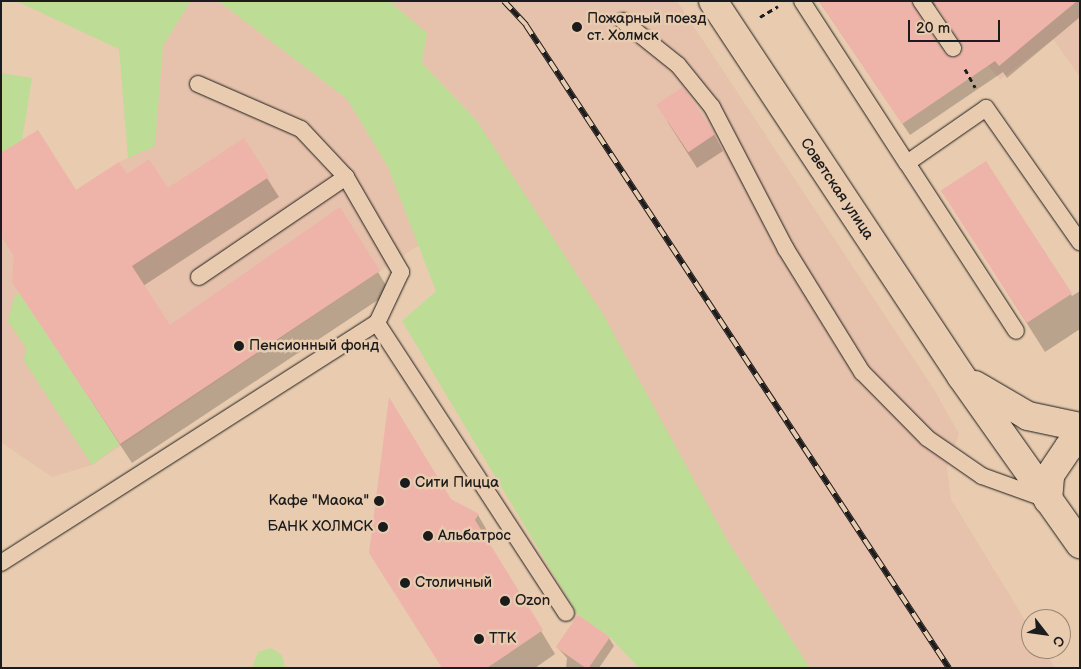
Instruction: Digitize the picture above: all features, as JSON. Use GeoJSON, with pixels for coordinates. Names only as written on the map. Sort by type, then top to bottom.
{"type":"FeatureCollection","features":[{"type":"Feature","properties":{"kind":"main road","name":"Советская улица"},"geometry":{"type":"LineString","coordinates":[[713,1],[961,376],[1080,544]]}},
{"type":"Feature","properties":{"kind":"main road","name":"Советская улица"},"geometry":{"type":"LineString","coordinates":[[961,376],[1002,404],[1028,416],[1080,427]]}},
{"type":"Feature","properties":{"kind":"main road"},"geometry":{"type":"LineString","coordinates":[[1048,500],[1050,475],[1069,447],[1080,441]]}},
{"type":"Feature","properties":{"kind":"lane"},"geometry":{"type":"LineString","coordinates":[[802,1],[1016,331]]}},
{"type":"Feature","properties":{"kind":"lane"},"geometry":{"type":"LineString","coordinates":[[921,1],[954,48]]}},
{"type":"Feature","properties":{"kind":"lane"},"geometry":{"type":"LineString","coordinates":[[623,21],[678,65],[712,107],[786,249],[862,372],[927,438],[982,476],[1048,500]]}},
{"type":"Feature","properties":{"kind":"lane"},"geometry":{"type":"LineString","coordinates":[[1,563],[377,323],[401,272],[346,176],[301,128],[198,84]]}},
{"type":"Feature","properties":{"kind":"lane"},"geometry":{"type":"LineString","coordinates":[[907,163],[986,108],[1080,242]]}},
{"type":"Feature","properties":{"kind":"lane"},"geometry":{"type":"LineString","coordinates":[[199,277],[346,176]]}},
{"type":"Feature","properties":{"kind":"lane"},"geometry":{"type":"LineString","coordinates":[[377,323],[566,614]]}},
{"type":"Feature","properties":{"kind":"path"},"geometry":{"type":"LineString","coordinates":[[954,48],[986,108]]}},
{"type":"Feature","properties":{"kind":"shaded area"},"geometry":{"type":"Polygon","coordinates":[[[191,1],[218,1],[347,99],[388,167],[419,245],[92,465],[52,477],[1,442],[1,153],[38,130],[76,190],[119,162],[155,146],[163,46],[191,1]]]}},
{"type":"Feature","properties":{"kind":"shaded area"},"geometry":{"type":"Polygon","coordinates":[[[389,1],[677,1],[935,391],[959,434],[947,468],[951,499],[1021,614],[1021,659],[1049,659],[1055,668],[810,668],[727,540],[477,121],[422,63],[427,33],[389,1]]]}},
{"type":"Feature","properties":{"kind":"shaded area"},"geometry":{"type":"Polygon","coordinates":[[[935,1],[1080,1],[1080,77],[1053,39],[1000,80],[935,1]]]}},
{"type":"Feature","properties":{"kind":"green space"},"geometry":{"type":"Polygon","coordinates":[[[16,1],[191,1],[163,46],[155,146],[128,158],[119,49],[16,1]]]}},
{"type":"Feature","properties":{"kind":"green space"},"geometry":{"type":"Polygon","coordinates":[[[218,1],[389,1],[427,33],[422,63],[477,121],[604,316],[727,540],[810,668],[639,668],[610,637],[578,615],[402,321],[436,291],[388,167],[347,99],[218,1]]]}},
{"type":"Feature","properties":{"kind":"green space"},"geometry":{"type":"Polygon","coordinates":[[[1,73],[32,78],[22,140],[1,153],[1,73]]]}},
{"type":"Feature","properties":{"kind":"green space"},"geometry":{"type":"Polygon","coordinates":[[[19,293],[120,444],[92,465],[24,361],[26,348],[8,321],[14,298],[19,293]]]}},
{"type":"Feature","properties":{"kind":"green space"},"geometry":{"type":"Polygon","coordinates":[[[271,648],[282,655],[285,668],[252,668],[258,652],[271,648]]]}},
{"type":"Feature","properties":{"kind":"building"},"geometry":{"type":"Polygon","coordinates":[[[819,1],[911,1],[945,54],[953,58],[962,53],[961,43],[933,1],[1077,1],[999,66],[995,61],[902,124],[819,1]]]}},
{"type":"Feature","properties":{"kind":"building"},"geometry":{"type":"Polygon","coordinates":[[[683,87],[715,134],[688,152],[656,105],[683,87]]]}},
{"type":"Feature","properties":{"kind":"building"},"geometry":{"type":"Polygon","coordinates":[[[38,130],[76,190],[119,162],[127,174],[149,159],[168,188],[244,138],[269,177],[132,266],[170,325],[340,207],[380,271],[120,444],[12,282],[14,256],[1,236],[1,153],[38,130]]]}},
{"type":"Feature","properties":{"kind":"building"},"geometry":{"type":"Polygon","coordinates":[[[986,161],[1072,294],[1027,323],[941,190],[986,161]]]}},
{"type":"Feature","properties":{"kind":"building","name":"Альбатрос"},"geometry":{"type":"Polygon","coordinates":[[[389,397],[451,499],[479,514],[475,520],[543,630],[487,668],[442,668],[369,553],[389,397]]]}},
{"type":"Feature","properties":{"kind":"building"},"geometry":{"type":"Polygon","coordinates":[[[578,615],[610,637],[588,668],[586,668],[556,647],[578,615]]]}},
{"type":"Feature","properties":{"kind":"railway"},"geometry":{"type":"LineString","coordinates":[[504,1],[526,25],[949,668]]}},
{"type":"Feature","properties":{"kind":"place","name":"Пожарный поезд ст. Холмск"},"geometry":{"type":"Point","coordinates":[577,27]}},
{"type":"Feature","properties":{"kind":"place","name":"Пенсионный фонд"},"geometry":{"type":"Point","coordinates":[239,346]}},
{"type":"Feature","properties":{"kind":"place","name":"Сити Пицца"},"geometry":{"type":"Point","coordinates":[405,483]}},
{"type":"Feature","properties":{"kind":"place","name":"Кафе \"Маока\""},"geometry":{"type":"Point","coordinates":[379,501]}},
{"type":"Feature","properties":{"kind":"place","name":"БАНК ХОЛМСК"},"geometry":{"type":"Point","coordinates":[383,527]}},
{"type":"Feature","properties":{"kind":"place","name":"Альбатрос"},"geometry":{"type":"Point","coordinates":[428,536]}},
{"type":"Feature","properties":{"kind":"place","name":"Столичный"},"geometry":{"type":"Point","coordinates":[405,583]}},
{"type":"Feature","properties":{"kind":"place","name":"Ozon"},"geometry":{"type":"Point","coordinates":[505,601]}},
{"type":"Feature","properties":{"kind":"place","name":"ТТК"},"geometry":{"type":"Point","coordinates":[479,639]}}]}
